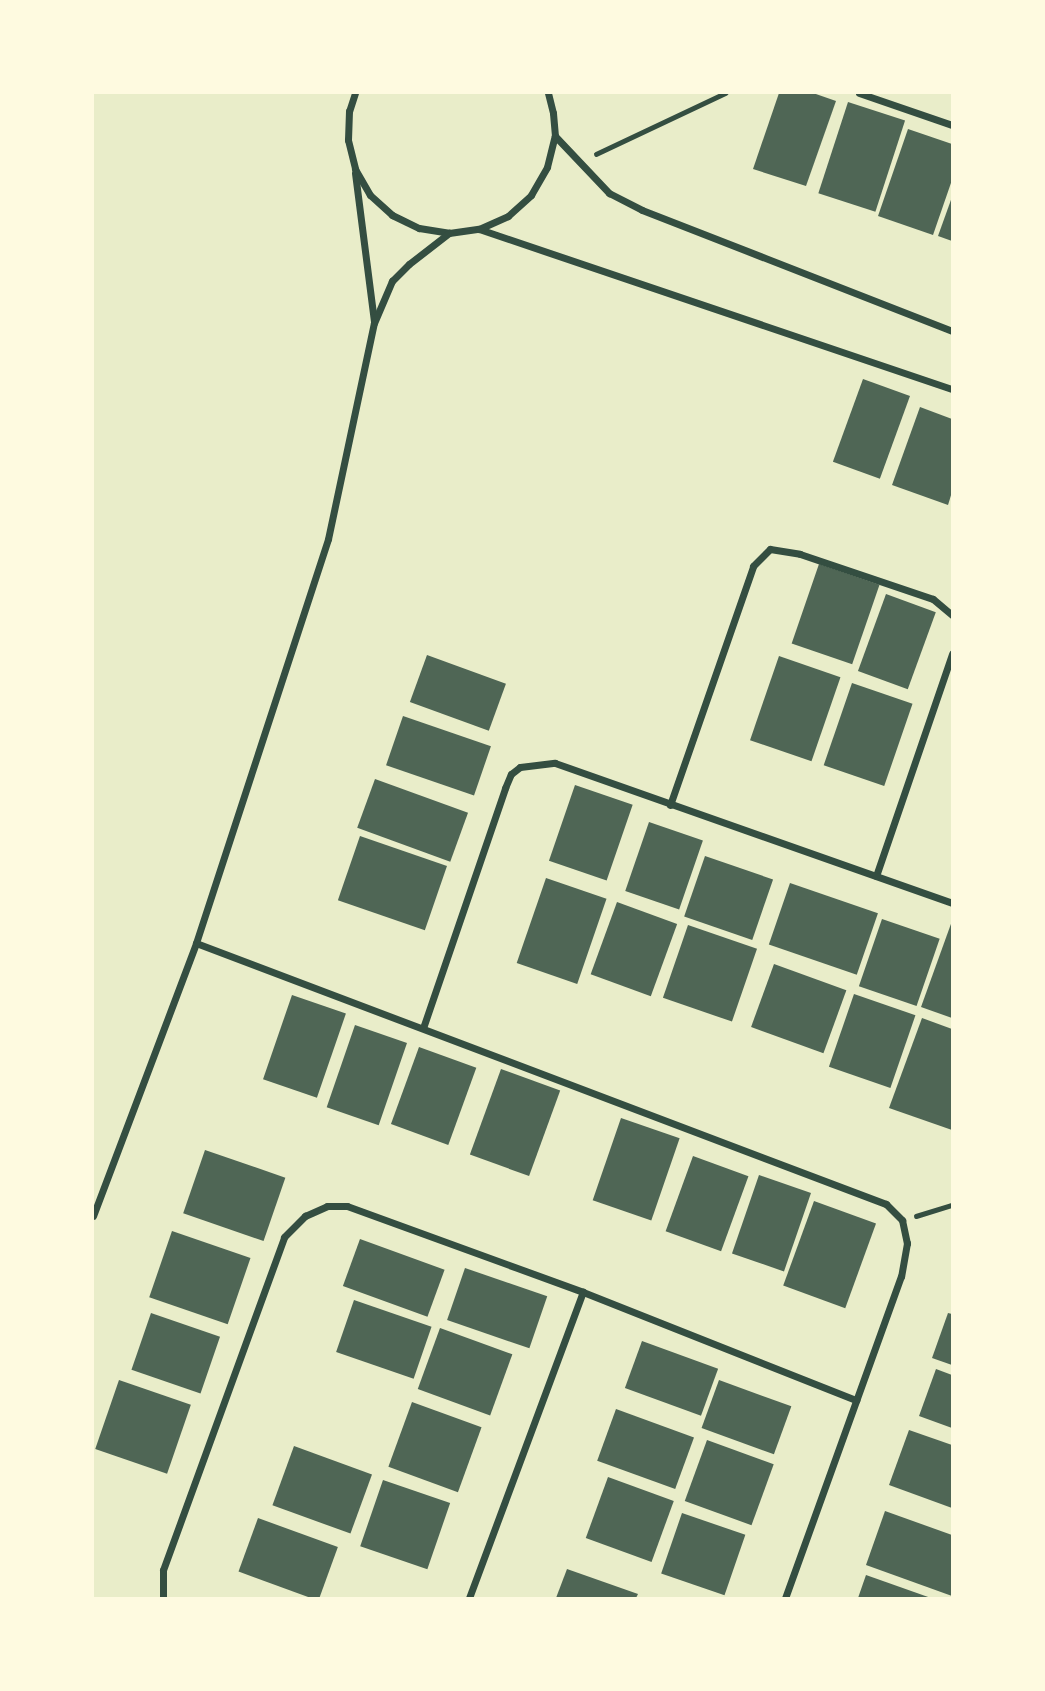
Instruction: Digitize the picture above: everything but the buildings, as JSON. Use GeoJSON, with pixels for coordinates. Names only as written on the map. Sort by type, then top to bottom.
{"type":"FeatureCollection","features":[{"type":"Feature","properties":{"kind":"street"},"geometry":{"type":"LineString","coordinates":[[355,93],[349,111],[348,140],[355,169],[374,323]]}},
{"type":"Feature","properties":{"kind":"street"},"geometry":{"type":"LineString","coordinates":[[355,169],[370,195],[392,215],[419,228],[449,233],[479,229],[508,216],[531,195],[547,167],[555,136],[554,113],[548,93]]}},
{"type":"Feature","properties":{"kind":"street"},"geometry":{"type":"LineString","coordinates":[[859,93],[952,125]]}},
{"type":"Feature","properties":{"kind":"street"},"geometry":{"type":"LineString","coordinates":[[555,136],[609,193],[642,210],[952,331]]}},
{"type":"Feature","properties":{"kind":"street"},"geometry":{"type":"LineString","coordinates":[[479,229],[952,389]]}},
{"type":"Feature","properties":{"kind":"street"},"geometry":{"type":"LineString","coordinates":[[93,1216],[196,943],[328,539],[374,323],[392,281],[449,233]]}},
{"type":"Feature","properties":{"kind":"street"},"geometry":{"type":"LineString","coordinates":[[670,805],[753,566],[770,550],[800,554],[933,599],[952,615]]}},
{"type":"Feature","properties":{"kind":"street"},"geometry":{"type":"LineString","coordinates":[[876,876],[952,654]]}},
{"type":"Feature","properties":{"kind":"street"},"geometry":{"type":"LineString","coordinates":[[423,1028],[511,774],[520,767],[555,763],[952,903]]}},
{"type":"Feature","properties":{"kind":"street"},"geometry":{"type":"LineString","coordinates":[[196,943],[886,1204],[902,1220],[907,1243],[901,1276],[785,1598]]}},
{"type":"Feature","properties":{"kind":"street"},"geometry":{"type":"LineString","coordinates":[[163,1598],[163,1570],[284,1237],[305,1216],[327,1206],[347,1206],[583,1292],[856,1400]]}},
{"type":"Feature","properties":{"kind":"street"},"geometry":{"type":"LineString","coordinates":[[469,1598],[583,1292]]}},
{"type":"Feature","properties":{"kind":"path"},"geometry":{"type":"LineString","coordinates":[[580,161],[725,93]]}},
{"type":"Feature","properties":{"kind":"path"},"geometry":{"type":"LineString","coordinates":[[902,1220],[952,1205]]}}]}
